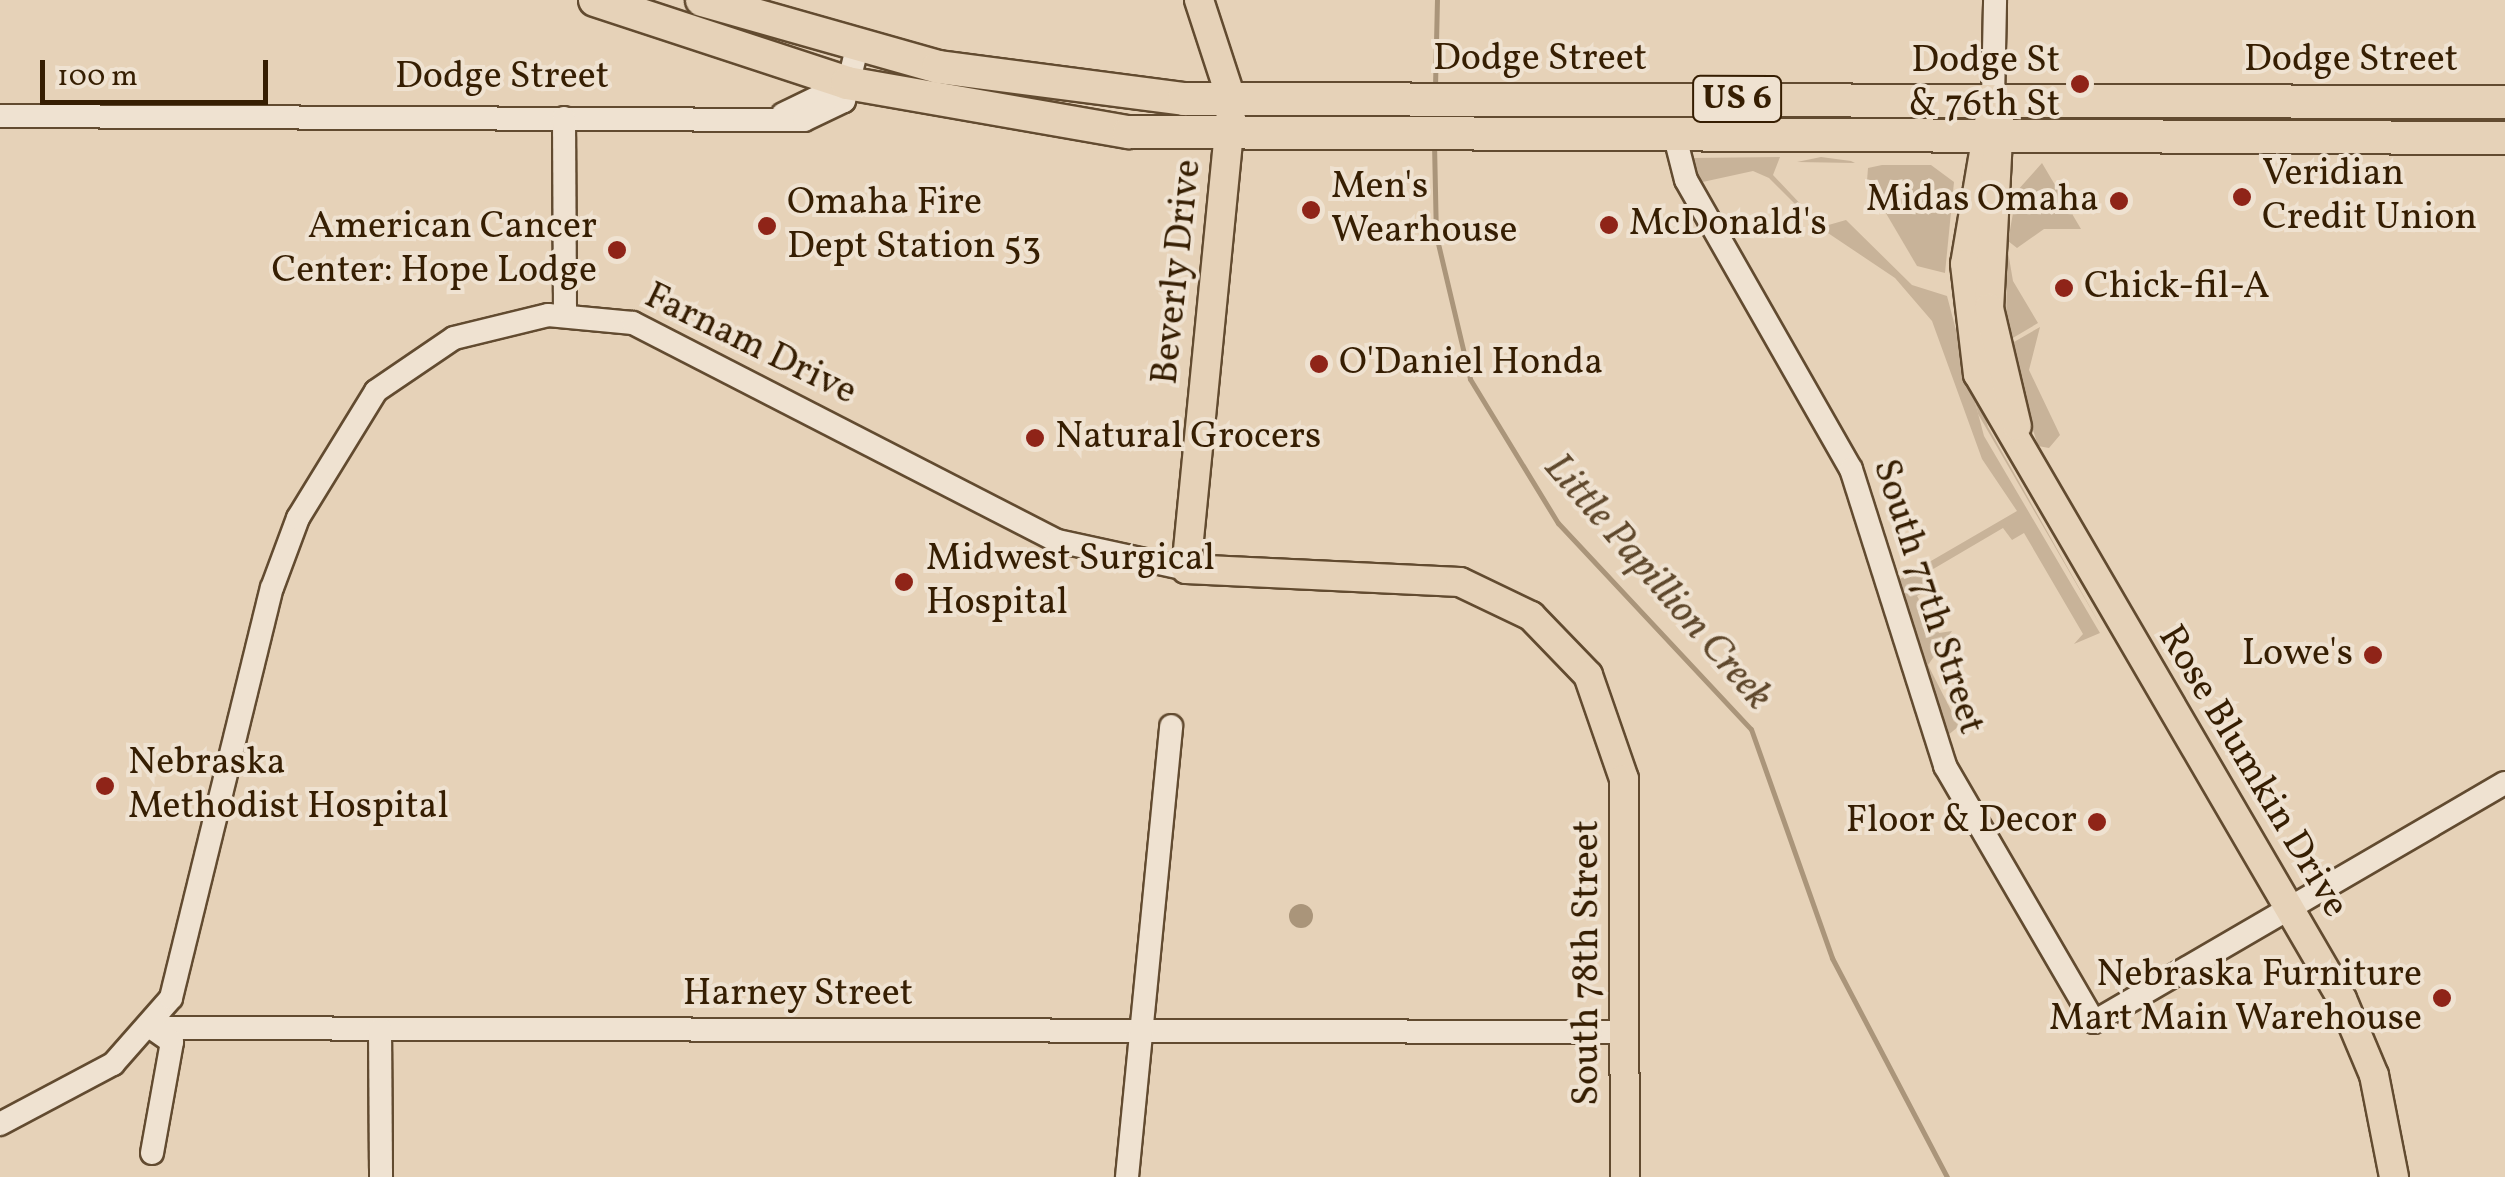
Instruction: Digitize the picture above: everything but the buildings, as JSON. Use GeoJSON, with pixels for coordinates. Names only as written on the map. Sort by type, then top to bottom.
{"type":"FeatureCollection","features":[{"type":"Feature","properties":{"kind":"highway","name":"US 6"},"geometry":{"type":"LineString","coordinates":[[596,0],[847,84]]}},
{"type":"Feature","properties":{"kind":"highway","name":"US 6"},"geometry":{"type":"LineString","coordinates":[[702,0],[857,48]]}},
{"type":"Feature","properties":{"kind":"highway","name":"Dodge Street"},"geometry":{"type":"LineString","coordinates":[[857,48],[1028,83],[1232,101],[2505,102]]}},
{"type":"Feature","properties":{"kind":"highway","name":"Dodge Street"},"geometry":{"type":"LineString","coordinates":[[847,84],[1030,122],[1229,136],[2505,138]]}},
{"type":"Feature","properties":{"kind":"main road"},"geometry":{"type":"LineString","coordinates":[[1199,0],[1232,101]]}},
{"type":"Feature","properties":{"kind":"main road","name":"Rose Blumkin Drive"},"geometry":{"type":"LineString","coordinates":[[1993,99],[1989,308],[2033,475],[2292,912],[2363,1046],[2394,1177]]}},
{"type":"Feature","properties":{"kind":"main road","name":"Beverly Drive"},"geometry":{"type":"LineString","coordinates":[[1186,569],[1232,101]]}},
{"type":"Feature","properties":{"kind":"main road","name":"Farnam Drive"},"geometry":{"type":"LineString","coordinates":[[1186,569],[1416,576],[1475,586],[1531,616],[1576,660],[1620,750]]}},
{"type":"Feature","properties":{"kind":"main road","name":"South 78th Street"},"geometry":{"type":"LineString","coordinates":[[1620,750],[1625,1177]]}},
{"type":"Feature","properties":{"kind":"street"},"geometry":{"type":"LineString","coordinates":[[1993,99],[1995,0]]}},
{"type":"Feature","properties":{"kind":"street"},"geometry":{"type":"LineString","coordinates":[[847,84],[857,48]]}},
{"type":"Feature","properties":{"kind":"street","name":"Dodge Street"},"geometry":{"type":"LineString","coordinates":[[0,116],[764,118],[847,84]]}},
{"type":"Feature","properties":{"kind":"street"},"geometry":{"type":"LineString","coordinates":[[564,118],[565,315]]}},
{"type":"Feature","properties":{"kind":"street","name":"South 77th Street"},"geometry":{"type":"LineString","coordinates":[[1675,136],[1686,180],[1845,453],[1945,766],[2094,1022],[2292,912]]}},
{"type":"Feature","properties":{"kind":"street","name":"Farnam Drive"},"geometry":{"type":"LineString","coordinates":[[152,1028],[183,967],[239,771],[284,552],[359,411],[399,369],[454,338],[565,315],[651,329],[1058,541],[1186,569]]}},
{"type":"Feature","properties":{"kind":"street"},"geometry":{"type":"LineString","coordinates":[[1126,1177],[1172,726]]}},
{"type":"Feature","properties":{"kind":"street"},"geometry":{"type":"LineString","coordinates":[[2292,912],[2505,783]]}},
{"type":"Feature","properties":{"kind":"street"},"geometry":{"type":"LineString","coordinates":[[0,1124],[112,1064],[152,1028],[172,1042],[152,1153]]}},
{"type":"Feature","properties":{"kind":"street","name":"Harney Street"},"geometry":{"type":"LineString","coordinates":[[152,1028],[1626,1032]]}},
{"type":"Feature","properties":{"kind":"street"},"geometry":{"type":"LineString","coordinates":[[380,1029],[381,1177]]}},
{"type":"Feature","properties":{"kind":"shaded area"},"geometry":{"type":"Polygon","coordinates":[[[1780,157],[1773,175],[1808,212],[1825,226],[1846,220],[1912,285],[1947,296],[1984,436],[2100,633],[2074,644],[2083,634],[2024,533],[2012,540],[2003,528],[1923,575],[1929,589],[1917,596],[1939,633],[1952,631],[1928,665],[1959,726],[1947,736],[1900,579],[2017,511],[1982,459],[1932,321],[1895,278],[1816,225],[1769,178],[1753,171],[1698,183],[1691,158],[1780,157]]]}},
{"type":"Feature","properties":{"kind":"shaded area"},"geometry":{"type":"Polygon","coordinates":[[[1821,157],[1851,161],[1855,163],[1797,162],[1821,157]]]}},
{"type":"Feature","properties":{"kind":"shaded area"},"geometry":{"type":"Polygon","coordinates":[[[2042,163],[2081,229],[2044,229],[2017,248],[2008,241],[2017,191],[2042,163]]]}},
{"type":"Feature","properties":{"kind":"shaded area"},"geometry":{"type":"Polygon","coordinates":[[[1931,165],[1954,182],[1945,273],[1917,266],[1867,181],[1868,168],[1931,165]]]}},
{"type":"Feature","properties":{"kind":"shaded area"},"geometry":{"type":"Polygon","coordinates":[[[2007,246],[2013,281],[2038,323],[2006,342],[2007,246]]]}},
{"type":"Feature","properties":{"kind":"shaded area"},"geometry":{"type":"Polygon","coordinates":[[[1952,300],[1988,427],[2103,630],[1978,414],[1952,300]]]}},
{"type":"Feature","properties":{"kind":"shaded area"},"geometry":{"type":"Polygon","coordinates":[[[2040,327],[2029,370],[2060,435],[2049,448],[2038,446],[2007,346],[2040,327]]]}},
{"type":"Feature","properties":{"kind":"shaded area"},"geometry":{"type":"Polygon","coordinates":[[[1301,904],[1310,907],[1310,925],[1301,928],[1292,925],[1289,916],[1292,907],[1301,904]]]}},
{"type":"Feature","properties":{"kind":"waterway","name":"Little Papillion Creek"},"geometry":{"type":"LineString","coordinates":[[1435,87],[1437,0]]}},
{"type":"Feature","properties":{"kind":"waterway","name":"Little Papillion Creek"},"geometry":{"type":"LineString","coordinates":[[1434,143],[1436,235],[1470,379],[1558,523],[1751,729],[1832,958],[1947,1177]]}},
{"type":"Feature","properties":{"kind":"place","name":"Dodge St & 76th St"},"geometry":{"type":"Point","coordinates":[2080,84]}},
{"type":"Feature","properties":{"kind":"place","name":"Veridian Credit Union"},"geometry":{"type":"Point","coordinates":[2242,197]}},
{"type":"Feature","properties":{"kind":"place","name":"Midas Omaha"},"geometry":{"type":"Point","coordinates":[2119,201]}},
{"type":"Feature","properties":{"kind":"place","name":"Men's Wearhouse"},"geometry":{"type":"Point","coordinates":[1311,210]}},
{"type":"Feature","properties":{"kind":"place","name":"McDonald's"},"geometry":{"type":"Point","coordinates":[1609,225]}},
{"type":"Feature","properties":{"kind":"place","name":"Omaha Fire Dept Station 53"},"geometry":{"type":"Point","coordinates":[767,226]}},
{"type":"Feature","properties":{"kind":"place","name":"American Cancer Center: Hope Lodge"},"geometry":{"type":"Point","coordinates":[617,250]}},
{"type":"Feature","properties":{"kind":"place","name":"Chick-fil-A"},"geometry":{"type":"Point","coordinates":[2064,288]}},
{"type":"Feature","properties":{"kind":"place","name":"O'Daniel Honda"},"geometry":{"type":"Point","coordinates":[1319,364]}},
{"type":"Feature","properties":{"kind":"place","name":"Natural Grocers"},"geometry":{"type":"Point","coordinates":[1035,438]}},
{"type":"Feature","properties":{"kind":"place","name":"Midwest Surgical Hospital"},"geometry":{"type":"Point","coordinates":[904,582]}},
{"type":"Feature","properties":{"kind":"place","name":"Lowe's"},"geometry":{"type":"Point","coordinates":[2373,655]}},
{"type":"Feature","properties":{"kind":"place","name":"Nebraska Methodist Hospital"},"geometry":{"type":"Point","coordinates":[105,786]}},
{"type":"Feature","properties":{"kind":"place","name":"Floor & Decor"},"geometry":{"type":"Point","coordinates":[2097,822]}},
{"type":"Feature","properties":{"kind":"place","name":"Nebraska Furniture Mart Main Warehouse"},"geometry":{"type":"Point","coordinates":[2442,998]}}]}
